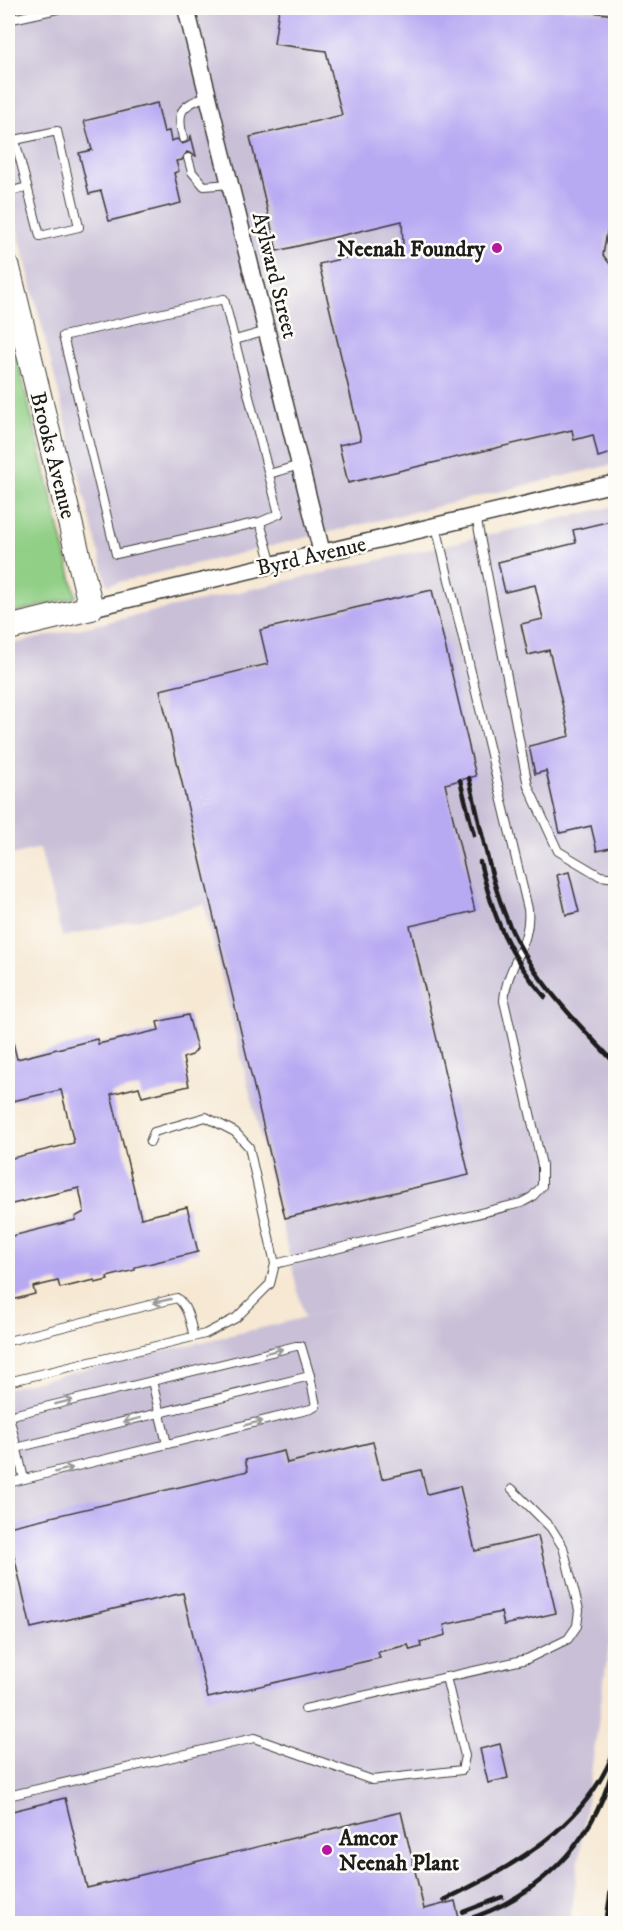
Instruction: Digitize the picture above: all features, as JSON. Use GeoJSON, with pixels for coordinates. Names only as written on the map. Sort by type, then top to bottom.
{"type":"FeatureCollection","features":[{"type":"Feature","properties":{"kind":"street","name":"Aylward Street"},"geometry":{"type":"LineString","coordinates":[[186,8],[322,553]]}},
{"type":"Feature","properties":{"kind":"street","name":"Brooks Avenue"},"geometry":{"type":"LineString","coordinates":[[8,268],[91,608]]}},
{"type":"Feature","properties":{"kind":"street","name":"Byrd Avenue"},"geometry":{"type":"LineString","coordinates":[[8,628],[615,483]]}},
{"type":"Feature","properties":{"kind":"lane"},"geometry":{"type":"LineString","coordinates":[[8,20],[62,8]]}},
{"type":"Feature","properties":{"kind":"lane"},"geometry":{"type":"LineString","coordinates":[[183,138],[180,114],[185,106],[208,95]]}},
{"type":"Feature","properties":{"kind":"lane"},"geometry":{"type":"LineString","coordinates":[[57,131],[79,227],[40,236],[27,187],[15,140],[57,131]]}},
{"type":"Feature","properties":{"kind":"lane"},"geometry":{"type":"LineString","coordinates":[[188,158],[192,172],[204,186],[230,184]]}},
{"type":"Feature","properties":{"kind":"lane"},"geometry":{"type":"LineString","coordinates":[[8,192],[27,187]]}},
{"type":"Feature","properties":{"kind":"lane"},"geometry":{"type":"LineString","coordinates":[[224,299],[235,340],[279,514],[260,522],[116,554],[63,336],[224,299]]}},
{"type":"Feature","properties":{"kind":"lane"},"geometry":{"type":"LineString","coordinates":[[235,340],[267,331]]}},
{"type":"Feature","properties":{"kind":"lane"},"geometry":{"type":"LineString","coordinates":[[268,474],[300,465]]}},
{"type":"Feature","properties":{"kind":"lane"},"geometry":{"type":"LineString","coordinates":[[476,516],[528,786],[558,851],[600,876],[615,878]]}},
{"type":"Feature","properties":{"kind":"lane"},"geometry":{"type":"LineString","coordinates":[[260,522],[272,565]]}},
{"type":"Feature","properties":{"kind":"lane"},"geometry":{"type":"LineString","coordinates":[[275,1264],[520,1203],[532,1197],[542,1186],[542,1166],[504,1000],[505,984],[528,937],[528,909],[436,526]]}},
{"type":"Feature","properties":{"kind":"lane"},"geometry":{"type":"LineString","coordinates":[[8,1382],[194,1337],[236,1318],[270,1284],[275,1264],[249,1147],[234,1132],[206,1118],[154,1132],[150,1142]]}},
{"type":"Feature","properties":{"kind":"lane"},"geometry":{"type":"LineString","coordinates":[[8,1341],[177,1298],[184,1303],[189,1314],[194,1337]]}},
{"type":"Feature","properties":{"kind":"lane"},"geometry":{"type":"LineString","coordinates":[[8,1483],[311,1409],[316,1406],[316,1401],[304,1350],[301,1346],[296,1346],[8,1416],[12,1449],[24,1479]]}},
{"type":"Feature","properties":{"kind":"lane"},"geometry":{"type":"LineString","coordinates":[[12,1449],[310,1376]]}},
{"type":"Feature","properties":{"kind":"lane"},"geometry":{"type":"LineString","coordinates":[[152,1381],[167,1444]]}},
{"type":"Feature","properties":{"kind":"lane"},"geometry":{"type":"LineString","coordinates":[[304,1709],[542,1653],[568,1639],[579,1618],[571,1576],[559,1537],[512,1490]]}},
{"type":"Feature","properties":{"kind":"lane"},"geometry":{"type":"LineString","coordinates":[[8,1796],[254,1738],[372,1780],[462,1770],[465,1756],[446,1677]]}},
{"type":"Feature","properties":{"kind":"shaded area","name":"Neenah Foundry"},"geometry":{"type":"Polygon","coordinates":[[[8,8],[615,8],[615,464],[107,585],[8,192],[8,8]]]}},
{"type":"Feature","properties":{"kind":"shaded area"},"geometry":{"type":"Polygon","coordinates":[[[615,506],[616,1595],[570,1923],[8,1923],[8,1388],[345,1308],[304,1317],[204,904],[62,937],[40,848],[8,856],[8,645],[615,506]]]}},
{"type":"Feature","properties":{"kind":"green space"},"geometry":{"type":"Polygon","coordinates":[[[8,321],[76,597],[8,614],[8,321]]]}},
{"type":"Feature","properties":{"kind":"building","name":"Neenah Foundry"},"geometry":{"type":"Polygon","coordinates":[[[279,8],[560,8],[615,15],[615,233],[607,232],[603,255],[610,264],[615,265],[615,452],[598,457],[593,435],[574,440],[572,430],[348,483],[339,445],[361,440],[319,264],[403,244],[402,221],[277,251],[250,137],[342,115],[326,51],[274,44],[279,8]]]}},
{"type":"Feature","properties":{"kind":"building"},"geometry":{"type":"Polygon","coordinates":[[[157,103],[164,132],[169,131],[171,141],[177,139],[182,144],[188,142],[191,136],[196,156],[187,152],[182,160],[176,161],[179,171],[174,173],[181,203],[109,221],[101,191],[89,194],[79,153],[92,150],[84,121],[157,103]]]}},
{"type":"Feature","properties":{"kind":"building"},"geometry":{"type":"Polygon","coordinates":[[[615,520],[615,847],[597,851],[591,826],[560,833],[546,771],[535,774],[529,746],[570,736],[549,650],[528,655],[521,624],[543,619],[535,585],[505,592],[498,562],[576,543],[573,530],[615,520]]]}},
{"type":"Feature","properties":{"kind":"building"},"geometry":{"type":"Polygon","coordinates":[[[432,590],[476,776],[445,784],[475,911],[410,926],[469,1175],[285,1218],[160,690],[268,664],[260,630],[432,590]]]}},
{"type":"Feature","properties":{"kind":"building"},"geometry":{"type":"Polygon","coordinates":[[[569,872],[579,912],[566,915],[557,875],[569,872]]]}},
{"type":"Feature","properties":{"kind":"building"},"geometry":{"type":"Polygon","coordinates":[[[188,1015],[197,1049],[192,1055],[183,1058],[189,1086],[142,1097],[139,1087],[111,1094],[141,1218],[187,1207],[198,1252],[135,1267],[135,1270],[107,1277],[108,1280],[95,1283],[95,1280],[60,1288],[58,1281],[33,1287],[35,1294],[8,1301],[8,1237],[76,1220],[75,1217],[84,1212],[79,1188],[8,1205],[8,1159],[74,1143],[61,1090],[8,1102],[8,1038],[12,1038],[17,1059],[97,1039],[98,1044],[159,1030],[157,1022],[188,1015]]]}},
{"type":"Feature","properties":{"kind":"building"},"geometry":{"type":"Polygon","coordinates":[[[373,1442],[382,1479],[421,1470],[427,1494],[460,1486],[475,1551],[538,1536],[556,1613],[504,1625],[501,1612],[444,1625],[446,1635],[420,1642],[421,1647],[410,1650],[408,1645],[378,1652],[380,1658],[208,1698],[183,1593],[31,1628],[12,1547],[8,1549],[8,1527],[248,1471],[245,1460],[284,1451],[287,1463],[373,1442]]]}},
{"type":"Feature","properties":{"kind":"building"},"geometry":{"type":"Polygon","coordinates":[[[500,1744],[508,1778],[488,1783],[480,1749],[500,1744]]]}},
{"type":"Feature","properties":{"kind":"building","name":"Amcor Neenah Plant"},"geometry":{"type":"Polygon","coordinates":[[[65,1798],[87,1888],[401,1812],[424,1909],[455,1901],[460,1923],[8,1923],[8,1812],[65,1798]]]}},
{"type":"Feature","properties":{"kind":"railway"},"geometry":{"type":"LineString","coordinates":[[469,778],[493,879],[513,934],[552,994],[616,1064]]}},
{"type":"Feature","properties":{"kind":"railway"},"geometry":{"type":"LineString","coordinates":[[460,780],[474,835]]}},
{"type":"Feature","properties":{"kind":"railway"},"geometry":{"type":"LineString","coordinates":[[480,862],[490,900],[504,934],[521,966],[545,997]]}},
{"type":"Feature","properties":{"kind":"railway"},"geometry":{"type":"LineString","coordinates":[[444,1900],[522,1857],[568,1821],[587,1799],[603,1774],[616,1746]]}},
{"type":"Feature","properties":{"kind":"railway"},"geometry":{"type":"LineString","coordinates":[[462,1921],[513,1899],[536,1884],[557,1866],[575,1846],[590,1823],[603,1798],[612,1771]]}},
{"type":"Feature","properties":{"kind":"railway"},"geometry":{"type":"LineString","coordinates":[[606,1924],[616,1855]]}},
{"type":"Feature","properties":{"kind":"railway"},"geometry":{"type":"LineString","coordinates":[[463,1912],[502,1897]]}},
{"type":"Feature","properties":{"kind":"place","name":"Neenah Foundry"},"geometry":{"type":"Point","coordinates":[497,248]}},
{"type":"Feature","properties":{"kind":"place","name":"Amcor Neenah Plant"},"geometry":{"type":"Point","coordinates":[327,1850]}}]}
